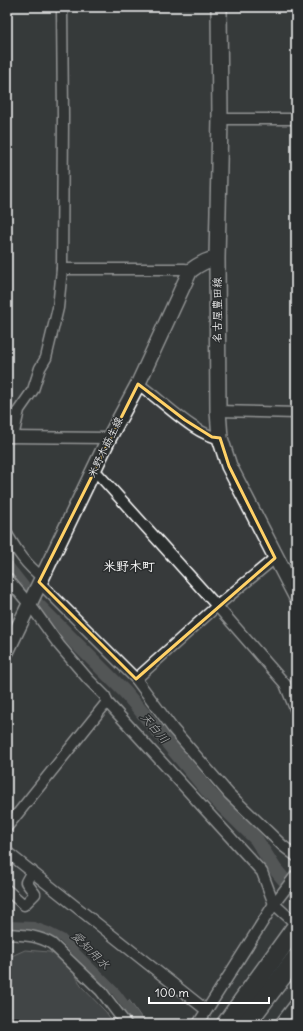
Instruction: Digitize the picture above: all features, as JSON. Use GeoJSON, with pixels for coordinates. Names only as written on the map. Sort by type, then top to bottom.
{"type":"FeatureCollection","features":[{"type":"Feature","properties":{"kind":"highway"},"geometry":{"type":"LineString","coordinates":[[226,1024],[296,927]]}},
{"type":"Feature","properties":{"kind":"highway"},"geometry":{"type":"LineString","coordinates":[[246,1024],[296,958]]}},
{"type":"Feature","properties":{"kind":"main road","name":"名古屋豊田線"},"geometry":{"type":"LineString","coordinates":[[219,7],[220,119],[217,258],[218,412],[220,438],[229,466],[296,596]]}},
{"type":"Feature","properties":{"kind":"main road"},"geometry":{"type":"LineString","coordinates":[[190,271],[197,265],[207,260],[217,258]]}},
{"type":"Feature","properties":{"kind":"main road","name":"米野木莇生線"},"geometry":{"type":"LineString","coordinates":[[7,651],[109,438],[138,384],[190,271]]}},
{"type":"Feature","properties":{"kind":"street"},"geometry":{"type":"LineString","coordinates":[[62,7],[62,269],[58,308],[46,358],[40,368],[33,390],[19,410],[10,438],[109,438]]}},
{"type":"Feature","properties":{"kind":"street"},"geometry":{"type":"LineString","coordinates":[[220,119],[296,119]]}},
{"type":"Feature","properties":{"kind":"street"},"geometry":{"type":"LineString","coordinates":[[62,269],[185,269],[190,271]]}},
{"type":"Feature","properties":{"kind":"street"},"geometry":{"type":"LineString","coordinates":[[138,384],[185,420],[212,437],[220,438]]}},
{"type":"Feature","properties":{"kind":"street"},"geometry":{"type":"LineString","coordinates":[[218,412],[296,412]]}},
{"type":"Feature","properties":{"kind":"street"},"geometry":{"type":"LineString","coordinates":[[94,471],[217,606],[285,684],[296,712]]}},
{"type":"Feature","properties":{"kind":"street"},"geometry":{"type":"LineString","coordinates":[[7,534],[24,561],[40,581],[136,679],[173,729],[229,794],[283,846],[296,856]]}},
{"type":"Feature","properties":{"kind":"street"},"geometry":{"type":"LineString","coordinates":[[136,679],[217,606],[276,558]]}},
{"type":"Feature","properties":{"kind":"street"},"geometry":{"type":"LineString","coordinates":[[7,578],[29,604],[63,650],[105,696],[107,702],[262,872],[277,901],[296,924]]}},
{"type":"Feature","properties":{"kind":"street"},"geometry":{"type":"LineString","coordinates":[[7,827],[107,702]]}},
{"type":"Feature","properties":{"kind":"street"},"geometry":{"type":"LineString","coordinates":[[7,852],[206,1010]]}},
{"type":"Feature","properties":{"kind":"street"},"geometry":{"type":"LineString","coordinates":[[7,890],[24,905],[36,894],[26,882],[32,871]]}},
{"type":"Feature","properties":{"kind":"street"},"geometry":{"type":"LineString","coordinates":[[198,1024],[277,901],[296,875]]}},
{"type":"Feature","properties":{"kind":"street"},"geometry":{"type":"LineString","coordinates":[[7,934],[36,937],[52,944],[100,991],[126,1024]]}},
{"type":"Feature","properties":{"kind":"street"},"geometry":{"type":"LineString","coordinates":[[280,1024],[296,1003]]}},
{"type":"Feature","properties":{"kind":"highlighted area"},"geometry":{"type":"Polygon","coordinates":[[[138,384],[185,420],[212,437],[220,438],[229,466],[275,558],[136,679],[39,582],[138,384]]]}},
{"type":"Feature","properties":{"kind":"shaded area"},"geometry":{"type":"Polygon","coordinates":[[[25,950],[49,952],[69,961],[81,986],[106,1012],[114,1024],[7,1024],[7,958],[25,950]]]}},
{"type":"Feature","properties":{"kind":"shaded area"},"geometry":{"type":"Polygon","coordinates":[[[129,1000],[146,1024],[130,1024],[121,1011],[129,1000]]]}},
{"type":"Feature","properties":{"kind":"waterway","name":"天白川"},"geometry":{"type":"LineString","coordinates":[[7,567],[33,600],[125,692],[211,795],[256,839],[275,869],[296,894]]}},
{"type":"Feature","properties":{"kind":"waterway","name":"愛知用水"},"geometry":{"type":"LineString","coordinates":[[7,925],[34,926],[62,938],[116,992],[140,1024]]}},
{"type":"Feature","properties":{"kind":"district","name":"米野木町"},"geometry":{"type":"Point","coordinates":[129,566]}}]}
